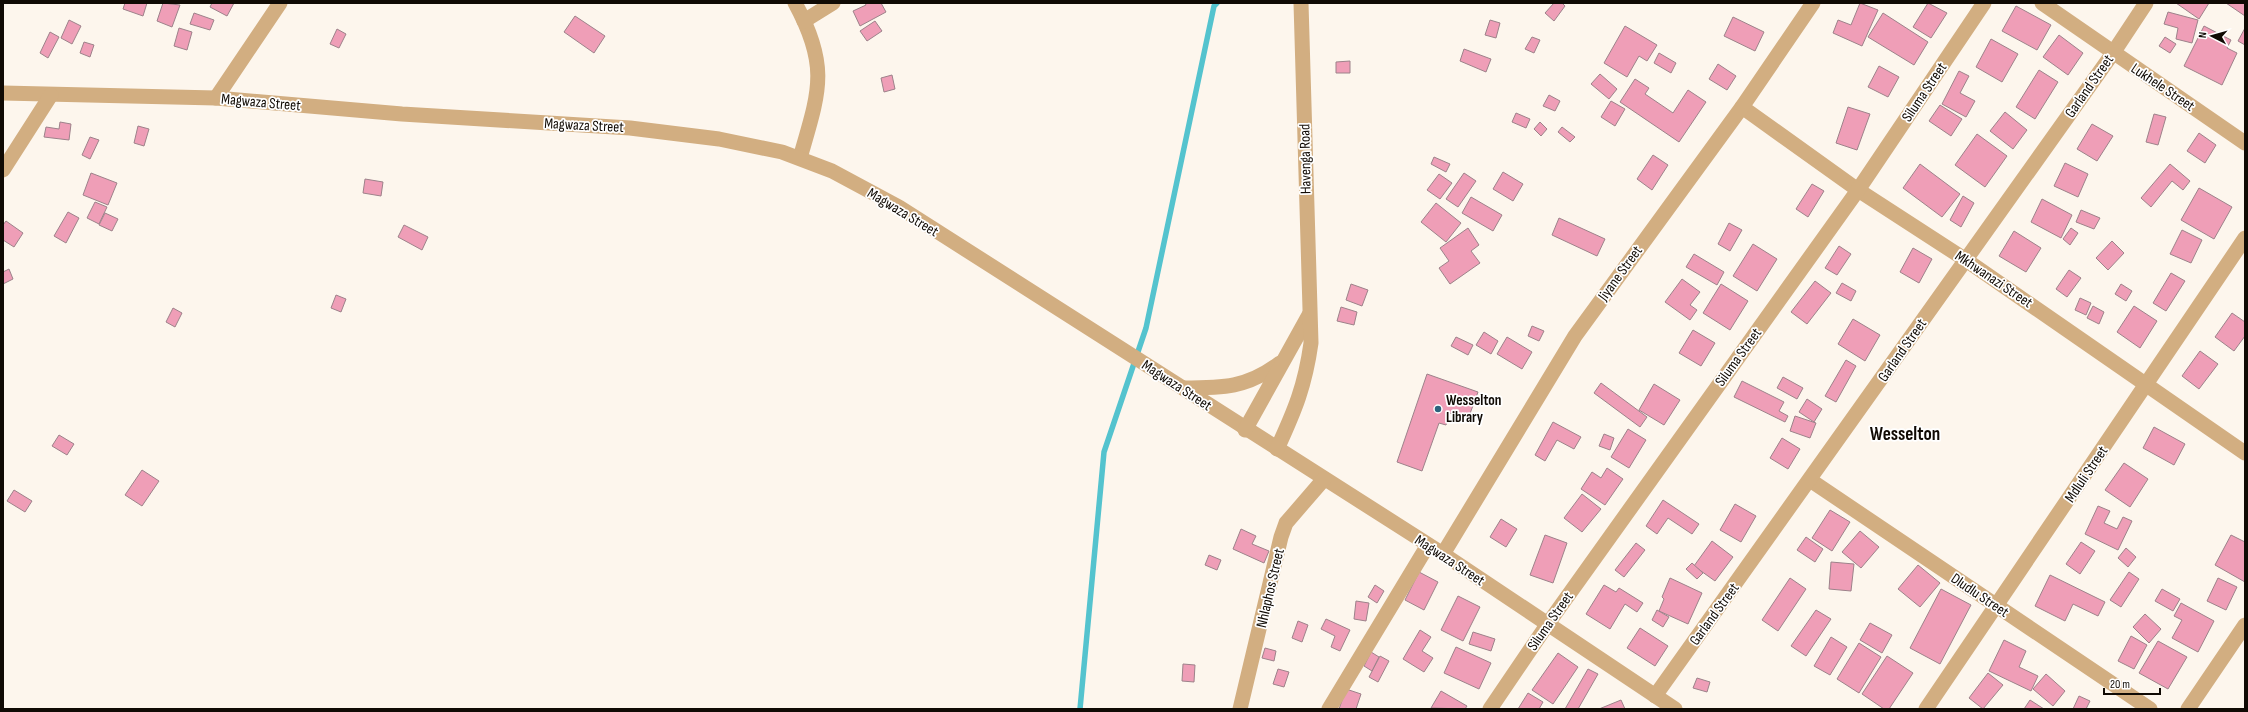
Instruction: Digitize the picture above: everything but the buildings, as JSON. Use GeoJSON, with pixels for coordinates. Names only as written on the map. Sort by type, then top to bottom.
{"type":"FeatureCollection","features":[{"type":"Feature","properties":{"kind":"street"},"geometry":{"type":"LineString","coordinates":[[216,98],[280,3]]}},
{"type":"Feature","properties":{"kind":"street"},"geometry":{"type":"LineString","coordinates":[[795,3],[816,52],[818,91],[800,158]]}},
{"type":"Feature","properties":{"kind":"street"},"geometry":{"type":"LineString","coordinates":[[804,21],[833,3]]}},
{"type":"Feature","properties":{"kind":"street","name":"Havenga Road"},"geometry":{"type":"LineString","coordinates":[[1277,449],[1298,402],[1307,372],[1311,343],[1301,3]]}},
{"type":"Feature","properties":{"kind":"street","name":"Siluma Street"},"geometry":{"type":"LineString","coordinates":[[1490,709],[1547,625],[1858,190],[1984,3]]}},
{"type":"Feature","properties":{"kind":"street","name":"Lukhele Street"},"geometry":{"type":"LineString","coordinates":[[2042,3],[2245,143]]}},
{"type":"Feature","properties":{"kind":"street","name":"Garland Street"},"geometry":{"type":"LineString","coordinates":[[1655,696],[2113,53],[2146,3]]}},
{"type":"Feature","properties":{"kind":"street","name":"Jiyane Street"},"geometry":{"type":"LineString","coordinates":[[1443,554],[1575,336],[1742,107],[1812,4]]}},
{"type":"Feature","properties":{"kind":"street","name":"Magwaza Street"},"geometry":{"type":"LineString","coordinates":[[3,93],[216,98],[402,114],[630,128],[740,143],[800,158],[832,171],[899,207],[1113,343],[1246,430],[1443,554],[1547,625],[1675,709]]}},
{"type":"Feature","properties":{"kind":"street"},"geometry":{"type":"LineString","coordinates":[[3,170],[51,95]]}},
{"type":"Feature","properties":{"kind":"street","name":"Mkhwanazi Street"},"geometry":{"type":"LineString","coordinates":[[1742,107],[1858,190],[1966,260],[2245,453]]}},
{"type":"Feature","properties":{"kind":"street","name":"Mdluli Street"},"geometry":{"type":"LineString","coordinates":[[1926,709],[2245,238]]}},
{"type":"Feature","properties":{"kind":"street"},"geometry":{"type":"LineString","coordinates":[[1246,430],[1309,315]]}},
{"type":"Feature","properties":{"kind":"street"},"geometry":{"type":"LineString","coordinates":[[1183,388],[1224,388],[1237,386],[1261,376],[1285,359]]}},
{"type":"Feature","properties":{"kind":"street","name":"Nhlaphos Street"},"geometry":{"type":"LineString","coordinates":[[1240,709],[1281,537],[1286,523],[1324,479]]}},
{"type":"Feature","properties":{"kind":"street","name":"Dludlu Street"},"geometry":{"type":"LineString","coordinates":[[1810,480],[2150,709]]}},
{"type":"Feature","properties":{"kind":"street"},"geometry":{"type":"LineString","coordinates":[[1329,709],[1428,545]]}},
{"type":"Feature","properties":{"kind":"street"},"geometry":{"type":"LineString","coordinates":[[2188,709],[2245,625]]}},
{"type":"Feature","properties":{"kind":"waterway"},"geometry":{"type":"LineString","coordinates":[[1080,709],[1104,452],[1146,328],[1214,6],[1217,3]]}},
{"type":"Feature","properties":{"kind":"place","name":"Wesselton Library"},"geometry":{"type":"Point","coordinates":[1438,409]}},
{"type":"Feature","properties":{"kind":"district","name":"Wesselton"},"geometry":{"type":"Point","coordinates":[1905,433]}}]}
